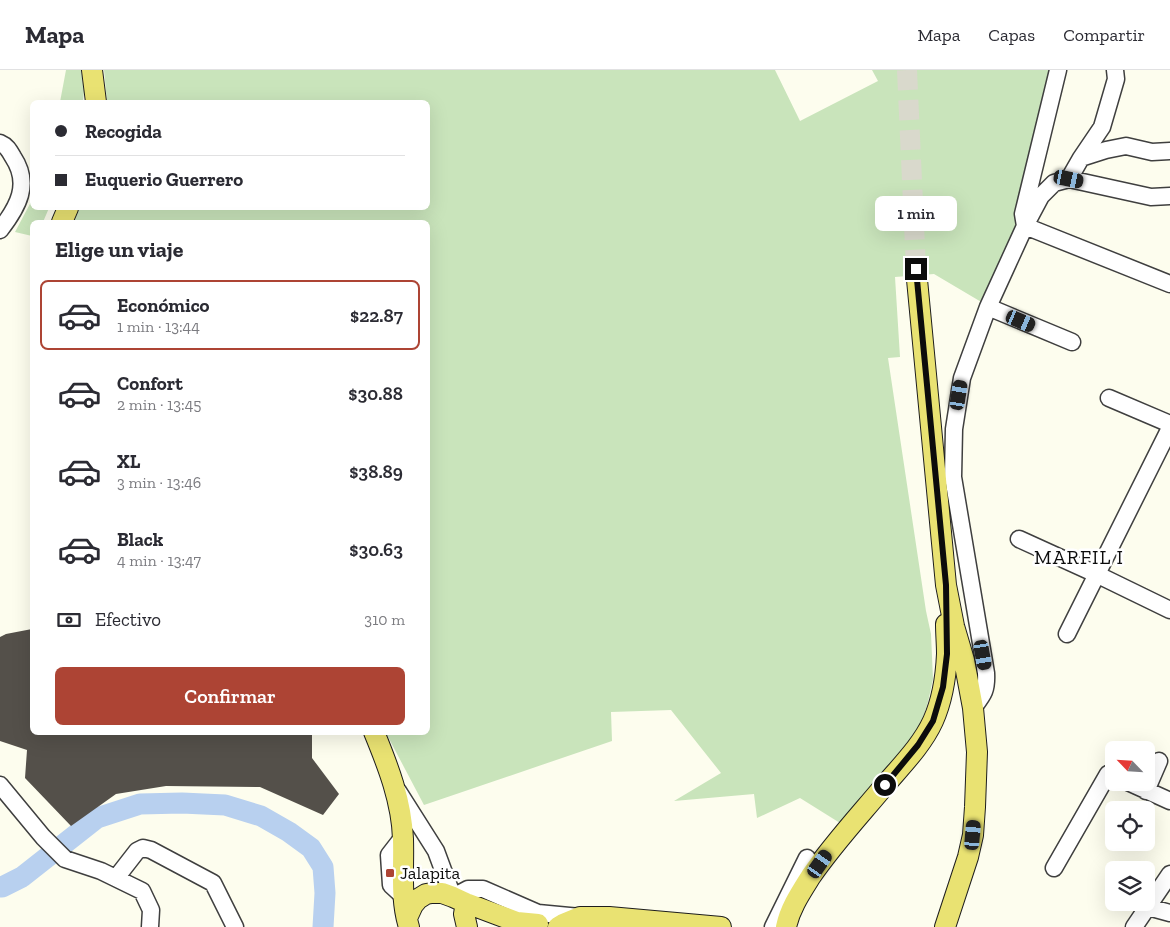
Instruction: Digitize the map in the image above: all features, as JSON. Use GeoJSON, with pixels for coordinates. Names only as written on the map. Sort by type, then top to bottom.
{"type":"FeatureCollection","features":[{"type":"Feature","properties":{"kind":"main road"},"geometry":{"type":"LineString","coordinates":[[92,70],[96,100]]}},
{"type":"Feature","properties":{"kind":"main road"},"geometry":{"type":"LineString","coordinates":[[786,927],[794,904],[818,867],[924,737],[933,721],[943,687],[947,654],[946,585],[916,269]]}},
{"type":"Feature","properties":{"kind":"main road"},"geometry":{"type":"LineString","coordinates":[[945,927],[968,857],[973,835],[977,752],[973,708],[964,660],[954,626],[946,585]]}},
{"type":"Feature","properties":{"kind":"main road"},"geometry":{"type":"LineString","coordinates":[[375,735],[394,784],[400,812],[403,837],[403,896],[408,922]]}},
{"type":"Feature","properties":{"kind":"main road"},"geometry":{"type":"LineString","coordinates":[[408,922],[413,905],[418,899],[426,894],[442,893],[517,922],[538,924]]}},
{"type":"Feature","properties":{"kind":"main road"},"geometry":{"type":"LineString","coordinates":[[460,900],[466,927]]}},
{"type":"Feature","properties":{"kind":"main road"},"geometry":{"type":"LineString","coordinates":[[558,927],[563,924],[610,917],[721,927]]}},
{"type":"Feature","properties":{"kind":"main road"},"geometry":{"type":"LineString","coordinates":[[585,921],[610,927]]}},
{"type":"Feature","properties":{"kind":"street"},"geometry":{"type":"LineString","coordinates":[[1025,226],[1023,214],[1058,70]]}},
{"type":"Feature","properties":{"kind":"street"},"geometry":{"type":"LineString","coordinates":[[1069,179],[1102,127],[1116,79],[1115,70]]}},
{"type":"Feature","properties":{"kind":"street"},"geometry":{"type":"LineString","coordinates":[[0,143],[6,146],[20,166],[22,187],[15,209],[0,229]]}},
{"type":"Feature","properties":{"kind":"street"},"geometry":{"type":"LineString","coordinates":[[1081,158],[1126,146],[1152,152],[1170,151]]}},
{"type":"Feature","properties":{"kind":"street"},"geometry":{"type":"LineString","coordinates":[[973,708],[982,697],[986,686],[986,673],[953,478],[954,429],[962,378],[988,307],[1025,226],[1041,196],[1054,183],[1069,179],[1151,197],[1170,196]]}},
{"type":"Feature","properties":{"kind":"street"},"geometry":{"type":"LineString","coordinates":[[1025,226],[1170,284]]}},
{"type":"Feature","properties":{"kind":"street"},"geometry":{"type":"LineString","coordinates":[[988,307],[1072,342]]}},
{"type":"Feature","properties":{"kind":"street"},"geometry":{"type":"LineString","coordinates":[[1109,398],[1170,424]]}},
{"type":"Feature","properties":{"kind":"street"},"geometry":{"type":"LineString","coordinates":[[1067,634],[1170,428]]}},
{"type":"Feature","properties":{"kind":"street"},"geometry":{"type":"LineString","coordinates":[[1020,539],[1170,610]]}},
{"type":"Feature","properties":{"kind":"street"},"geometry":{"type":"LineString","coordinates":[[1155,770],[1159,761]]}},
{"type":"Feature","properties":{"kind":"street"},"geometry":{"type":"LineString","coordinates":[[394,784],[436,851],[460,900],[468,889],[482,889],[538,913],[585,921]]}},
{"type":"Feature","properties":{"kind":"street"},"geometry":{"type":"LineString","coordinates":[[0,785],[43,838],[65,859],[101,871],[142,891],[151,910],[150,927]]}},
{"type":"Feature","properties":{"kind":"street"},"geometry":{"type":"LineString","coordinates":[[1054,868],[1105,785]]}},
{"type":"Feature","properties":{"kind":"street"},"geometry":{"type":"LineString","coordinates":[[1146,791],[1170,801]]}},
{"type":"Feature","properties":{"kind":"street"},"geometry":{"type":"LineString","coordinates":[[116,878],[136,851],[143,848],[151,850],[212,883],[235,927]]}},
{"type":"Feature","properties":{"kind":"street"},"geometry":{"type":"LineString","coordinates":[[773,927],[807,858]]}},
{"type":"Feature","properties":{"kind":"street"},"geometry":{"type":"LineString","coordinates":[[1155,896],[1170,874]]}},
{"type":"Feature","properties":{"kind":"street"},"geometry":{"type":"LineString","coordinates":[[1155,909],[1170,913]]}},
{"type":"Feature","properties":{"kind":"street"},"geometry":{"type":"LineString","coordinates":[[1134,927],[1145,911]]}},
{"type":"Feature","properties":{"kind":"green space"},"geometry":{"type":"Polygon","coordinates":[[[66,70],[81,70],[83,100],[60,100],[66,70]]]}},
{"type":"Feature","properties":{"kind":"green space"},"geometry":{"type":"Polygon","coordinates":[[[104,70],[775,70],[800,121],[878,81],[872,70],[1049,70],[1014,238],[983,303],[934,274],[895,277],[900,357],[888,358],[931,634],[933,679],[922,721],[913,739],[840,823],[800,798],[757,818],[754,794],[674,801],[721,773],[671,710],[611,712],[612,741],[424,805],[387,735],[430,735],[430,220],[75,220],[78,210],[430,210],[430,100],[107,100],[104,70]]]}},
{"type":"Feature","properties":{"kind":"green space"},"geometry":{"type":"Polygon","coordinates":[[[30,204],[30,210],[48,210],[44,220],[30,220],[30,236],[15,232],[30,204]]]}},
{"type":"Feature","properties":{"kind":"building"},"geometry":{"type":"Polygon","coordinates":[[[30,629],[30,735],[312,735],[312,758],[339,794],[323,815],[260,787],[166,786],[116,794],[71,826],[25,778],[27,750],[0,741],[0,637],[30,629]]]}},
{"type":"Feature","properties":{"kind":"waterway"},"geometry":{"type":"LineString","coordinates":[[0,887],[22,877],[97,818],[140,804],[225,805],[261,816],[289,832],[311,848],[323,867],[325,893],[323,927]]}},
{"type":"Feature","properties":{"kind":"tunnel"},"geometry":{"type":"LineString","coordinates":[[907,70],[916,269]]}},
{"type":"Feature","properties":{"kind":"place","name":"Jalapita"},"geometry":{"type":"Point","coordinates":[390,873]}},
{"type":"Feature","properties":{"kind":"district","name":"MARFIL I"},"geometry":{"type":"Point","coordinates":[1079,557]}},
{"type":"Feature","properties":{"kind":"route"},"geometry":{"type":"LineString","coordinates":[[885,785],[918,745],[933,721],[943,687],[947,654],[946,585],[916,269]]}}]}
